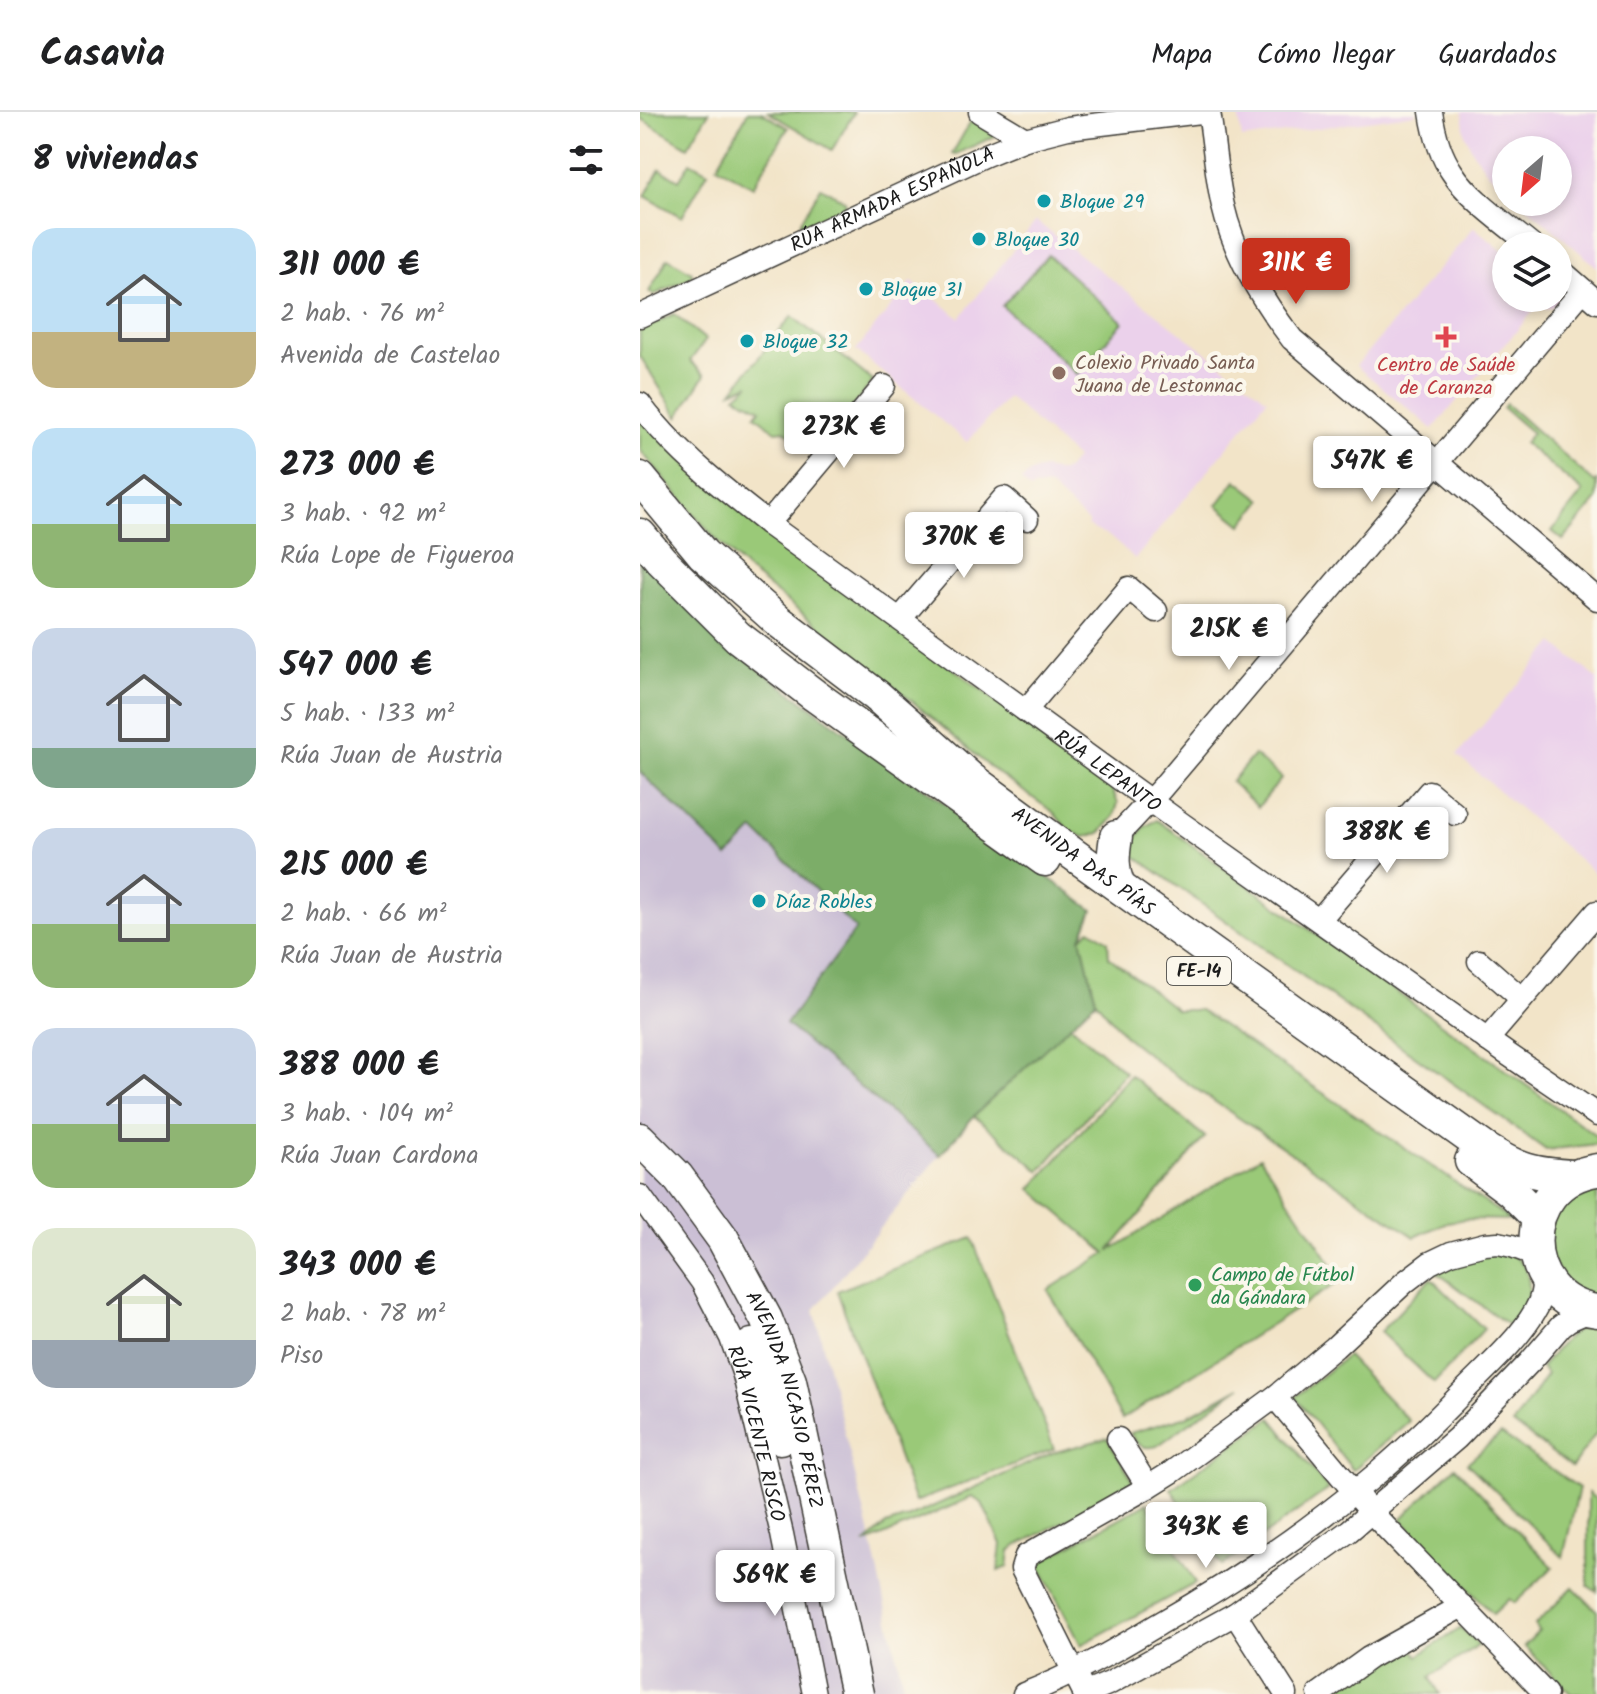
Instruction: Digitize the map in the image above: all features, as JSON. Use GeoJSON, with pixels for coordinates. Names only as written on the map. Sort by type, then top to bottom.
{"type":"FeatureCollection","features":[{"type":"Feature","properties":{"kind":"highway","name":"AVENIDA DAS PÍAS"},"geometry":{"type":"LineString","coordinates":[[640,478],[703,554],[777,620],[877,696],[970,778],[1073,854],[1511,1165],[1539,1175],[1585,1173]]}},
{"type":"Feature","properties":{"kind":"highway","name":"AVENIDA DAS PÍAS"},"geometry":{"type":"LineString","coordinates":[[640,535],[738,637],[1168,949],[1495,1178],[1538,1218]]}},
{"type":"Feature","properties":{"kind":"highway"},"geometry":{"type":"LineString","coordinates":[[1073,854],[1116,837]]}},
{"type":"Feature","properties":{"kind":"highway"},"geometry":{"type":"LineString","coordinates":[[1116,837],[1113,870],[1118,884]]}},
{"type":"Feature","properties":{"kind":"highway","name":"AVENIDA NICASIO PÉREZ"},"geometry":{"type":"LineString","coordinates":[[640,1139],[677,1176],[723,1239],[766,1319],[790,1381],[857,1694]]}},
{"type":"Feature","properties":{"kind":"highway","name":"AVENIDA NICASIO PÉREZ"},"geometry":{"type":"LineString","coordinates":[[640,1167],[661,1189],[706,1254],[746,1330],[768,1386],[835,1694]]}},
{"type":"Feature","properties":{"kind":"highway"},"geometry":{"type":"LineString","coordinates":[[1585,1173],[1562,1184],[1552,1194],[1538,1218],[1534,1242],[1540,1266],[1553,1288],[1577,1306],[1594,1311]]}},
{"type":"Feature","properties":{"kind":"street"},"geometry":{"type":"LineString","coordinates":[[980,112],[1025,139]]}},
{"type":"Feature","properties":{"kind":"street","name":"RÚA ARMADA ESPAÑOLA"},"geometry":{"type":"LineString","coordinates":[[640,316],[1025,139],[1068,128],[1201,112]]}},
{"type":"Feature","properties":{"kind":"street"},"geometry":{"type":"LineString","coordinates":[[1209,112],[1223,207],[1239,252],[1254,284],[1292,339],[1597,599]]}},
{"type":"Feature","properties":{"kind":"street"},"geometry":{"type":"LineString","coordinates":[[1431,112],[1440,149],[1452,172],[1468,192],[1515,232]]}},
{"type":"Feature","properties":{"kind":"street"},"geometry":{"type":"LineString","coordinates":[[1116,837],[1437,463],[1590,296],[1572,280]]}},
{"type":"Feature","properties":{"kind":"street"},"geometry":{"type":"LineString","coordinates":[[768,524],[884,386]]}},
{"type":"Feature","properties":{"kind":"street","name":"RÚA LEPANTO"},"geometry":{"type":"LineString","coordinates":[[640,404],[679,449],[768,524],[1150,800],[1597,1115]]}},
{"type":"Feature","properties":{"kind":"street"},"geometry":{"type":"LineString","coordinates":[[900,619],[1004,498],[1027,519]]}},
{"type":"Feature","properties":{"kind":"street"},"geometry":{"type":"LineString","coordinates":[[1026,710],[1129,588],[1156,611]]}},
{"type":"Feature","properties":{"kind":"street"},"geometry":{"type":"LineString","coordinates":[[1319,920],[1429,792],[1455,814]]}},
{"type":"Feature","properties":{"kind":"street"},"geometry":{"type":"LineString","coordinates":[[1487,1040],[1597,912]]}},
{"type":"Feature","properties":{"kind":"street"},"geometry":{"type":"LineString","coordinates":[[1479,961],[1522,999]]}},
{"type":"Feature","properties":{"kind":"street","name":"RÚA VICENTE RISCO"},"geometry":{"type":"LineString","coordinates":[[640,1196],[702,1282],[731,1338],[744,1375],[782,1534],[814,1694]]}},
{"type":"Feature","properties":{"kind":"street"},"geometry":{"type":"LineString","coordinates":[[1024,1694],[1075,1673],[1219,1589],[1354,1492],[1437,1418],[1492,1363],[1524,1327],[1542,1296],[1540,1266],[1512,1246],[1485,1244],[1451,1253],[1430,1263],[1275,1397],[1148,1487],[1026,1556],[1022,1569],[1075,1673],[1085,1694],[1235,1614],[1349,1531],[1457,1438],[1561,1326],[1594,1311]]}},
{"type":"Feature","properties":{"kind":"street"},"geometry":{"type":"LineString","coordinates":[[1275,1397],[1372,1513],[1546,1694]]}},
{"type":"Feature","properties":{"kind":"street"},"geometry":{"type":"LineString","coordinates":[[1118,1439],[1148,1487]]}},
{"type":"Feature","properties":{"kind":"street"},"geometry":{"type":"LineString","coordinates":[[1319,1694],[1369,1658],[1462,1606]]}},
{"type":"Feature","properties":{"kind":"street"},"geometry":{"type":"LineString","coordinates":[[1235,1614],[1286,1694]]}},
{"type":"Feature","properties":{"kind":"shaded area"},"geometry":{"type":"Polygon","coordinates":[[[1238,112],[1416,112],[1416,114],[1242,139],[1238,112]]]}},
{"type":"Feature","properties":{"kind":"shaded area"},"geometry":{"type":"Polygon","coordinates":[[[1462,112],[1597,112],[1597,267],[1572,246],[1572,232],[1556,232],[1537,216],[1572,216],[1572,136],[1492,136],[1492,177],[1473,152],[1465,134],[1462,112]]]}},
{"type":"Feature","properties":{"kind":"shaded area","name":"Colexio Privado Santa Juana de Lestonnac"},"geometry":{"type":"Polygon","coordinates":[[[1036,221],[1267,399],[1135,559],[1110,537],[1087,526],[1089,523],[1049,486],[1030,490],[1021,481],[1032,472],[1044,469],[1067,470],[1076,458],[1008,397],[967,442],[856,350],[912,281],[960,318],[1036,221]]]}},
{"type":"Feature","properties":{"kind":"shaded area","name":"Centro de Saúde de Caranza"},"geometry":{"type":"Polygon","coordinates":[[[1474,227],[1492,242],[1492,312],[1533,312],[1433,429],[1356,366],[1474,227]]]}},
{"type":"Feature","properties":{"kind":"shaded area"},"geometry":{"type":"Polygon","coordinates":[[[1554,643],[1597,679],[1597,875],[1457,755],[1554,643]]]}},
{"type":"Feature","properties":{"kind":"shaded area"},"geometry":{"type":"Polygon","coordinates":[[[640,772],[728,857],[754,830],[856,929],[786,1024],[940,1155],[814,1310],[874,1551],[905,1694],[640,1694],[640,772]]]}},
{"type":"Feature","properties":{"kind":"green space"},"geometry":{"type":"Polygon","coordinates":[[[640,112],[709,112],[688,147],[640,118],[640,112]]]}},
{"type":"Feature","properties":{"kind":"green space"},"geometry":{"type":"Polygon","coordinates":[[[748,112],[761,112],[788,128],[753,187],[717,166],[748,112]]]}},
{"type":"Feature","properties":{"kind":"green space"},"geometry":{"type":"Polygon","coordinates":[[[768,112],[853,112],[854,113],[832,150],[768,112]]]}},
{"type":"Feature","properties":{"kind":"green space"},"geometry":{"type":"Polygon","coordinates":[[[972,119],[995,131],[995,136],[952,154],[972,119]]]}},
{"type":"Feature","properties":{"kind":"green space"},"geometry":{"type":"Polygon","coordinates":[[[690,162],[708,172],[682,217],[645,196],[660,169],[679,180],[690,162]]]}},
{"type":"Feature","properties":{"kind":"green space"},"geometry":{"type":"Polygon","coordinates":[[[821,187],[845,201],[846,206],[804,225],[800,223],[821,187]]]}},
{"type":"Feature","properties":{"kind":"green space"},"geometry":{"type":"Polygon","coordinates":[[[1048,255],[1123,322],[1077,374],[1002,306],[1048,255]]]}},
{"type":"Feature","properties":{"kind":"green space"},"geometry":{"type":"Polygon","coordinates":[[[668,258],[692,272],[692,277],[654,295],[649,292],[668,258]]]}},
{"type":"Feature","properties":{"kind":"green space"},"geometry":{"type":"Polygon","coordinates":[[[674,314],[706,340],[690,361],[705,375],[678,417],[640,356],[640,330],[674,314]]]}},
{"type":"Feature","properties":{"kind":"green space"},"geometry":{"type":"Polygon","coordinates":[[[792,316],[873,381],[850,410],[837,408],[804,446],[784,430],[776,431],[755,415],[761,409],[736,396],[750,384],[732,391],[792,316]]]}},
{"type":"Feature","properties":{"kind":"green space"},"geometry":{"type":"Polygon","coordinates":[[[1506,404],[1595,483],[1597,481],[1597,500],[1563,540],[1552,531],[1583,492],[1524,443],[1532,433],[1503,408],[1506,404]]]}},
{"type":"Feature","properties":{"kind":"green space"},"geometry":{"type":"Polygon","coordinates":[[[640,420],[875,610],[1111,787],[1118,803],[1114,817],[1100,833],[1084,837],[1069,831],[1053,812],[992,769],[746,569],[710,533],[640,450],[640,420]]]}},
{"type":"Feature","properties":{"kind":"green space"},"geometry":{"type":"Polygon","coordinates":[[[1236,480],[1262,500],[1242,525],[1217,505],[1236,480]]]}},
{"type":"Feature","properties":{"kind":"green space"},"geometry":{"type":"Polygon","coordinates":[[[640,556],[763,672],[1093,910],[1081,938],[1096,1001],[974,1116],[940,1155],[786,1024],[856,929],[754,830],[728,857],[640,772],[640,556]]]}},
{"type":"Feature","properties":{"kind":"green space"},"geometry":{"type":"Polygon","coordinates":[[[1254,755],[1282,778],[1258,807],[1231,782],[1254,755]]]}},
{"type":"Feature","properties":{"kind":"green space"},"geometry":{"type":"Polygon","coordinates":[[[1157,820],[1597,1136],[1597,1144],[1546,1150],[1128,851],[1144,827],[1157,820]]]}},
{"type":"Feature","properties":{"kind":"green space"},"geometry":{"type":"Polygon","coordinates":[[[1090,929],[1108,941],[1109,957],[1177,1010],[1200,1010],[1511,1220],[1465,1219],[1447,1222],[1415,1237],[1168,1070],[1126,1037],[1096,1001],[1081,938],[1090,929]]]}},
{"type":"Feature","properties":{"kind":"green space"},"geometry":{"type":"Polygon","coordinates":[[[1059,1016],[1125,1072],[1040,1171],[974,1116],[1059,1016]]]}},
{"type":"Feature","properties":{"kind":"green space","name":"Campo de Fútbol da Gándara"},"geometry":{"type":"Polygon","coordinates":[[[1130,1075],[1205,1137],[1109,1251],[1260,1157],[1342,1280],[1122,1419],[1048,1290],[1106,1253],[1031,1189],[1130,1075]]]}},
{"type":"Feature","properties":{"kind":"green space"},"geometry":{"type":"Polygon","coordinates":[[[1597,1182],[1597,1298],[1572,1288],[1550,1259],[1550,1222],[1558,1205],[1597,1182]]]}},
{"type":"Feature","properties":{"kind":"green space"},"geometry":{"type":"Polygon","coordinates":[[[972,1238],[1054,1449],[915,1502],[837,1291],[972,1238]]]}},
{"type":"Feature","properties":{"kind":"green space"},"geometry":{"type":"Polygon","coordinates":[[[1507,1253],[1516,1257],[1528,1275],[1529,1291],[1525,1305],[1508,1325],[1435,1271],[1465,1258],[1507,1253]]]}},
{"type":"Feature","properties":{"kind":"green space"},"geometry":{"type":"Polygon","coordinates":[[[1431,1278],[1484,1329],[1434,1383],[1380,1332],[1431,1278]]]}},
{"type":"Feature","properties":{"kind":"green space"},"geometry":{"type":"Polygon","coordinates":[[[1589,1325],[1597,1327],[1597,1432],[1572,1467],[1513,1424],[1547,1374],[1541,1368],[1568,1337],[1589,1325]]]}},
{"type":"Feature","properties":{"kind":"green space"},"geometry":{"type":"Polygon","coordinates":[[[1347,1356],[1409,1421],[1353,1470],[1295,1397],[1347,1356]]]}},
{"type":"Feature","properties":{"kind":"green space"},"geometry":{"type":"Polygon","coordinates":[[[1240,1387],[1157,1446],[1141,1446],[1130,1433],[1187,1416],[1240,1387]]]}},
{"type":"Feature","properties":{"kind":"green space"},"geometry":{"type":"Polygon","coordinates":[[[1271,1418],[1328,1489],[1222,1566],[1171,1489],[1271,1418]]]}},
{"type":"Feature","properties":{"kind":"green space"},"geometry":{"type":"Polygon","coordinates":[[[1501,1434],[1579,1488],[1563,1557],[1467,1463],[1501,1434]]]}},
{"type":"Feature","properties":{"kind":"green space"},"geometry":{"type":"Polygon","coordinates":[[[1107,1438],[1131,1477],[1130,1487],[1018,1545],[1010,1551],[1008,1567],[998,1571],[1001,1544],[982,1503],[972,1497],[865,1544],[886,1525],[1052,1453],[1107,1438]]]}},
{"type":"Feature","properties":{"kind":"green space"},"geometry":{"type":"Polygon","coordinates":[[[1455,1467],[1553,1567],[1515,1603],[1509,1599],[1493,1614],[1401,1519],[1455,1467]]]}},
{"type":"Feature","properties":{"kind":"green space"},"geometry":{"type":"Polygon","coordinates":[[[1588,1493],[1597,1500],[1597,1592],[1588,1586],[1588,1493]]]}},
{"type":"Feature","properties":{"kind":"green space"},"geometry":{"type":"Polygon","coordinates":[[[1147,1503],[1196,1583],[1081,1645],[1038,1563],[1147,1503]]]}},
{"type":"Feature","properties":{"kind":"green space"},"geometry":{"type":"Polygon","coordinates":[[[1573,1587],[1597,1611],[1597,1694],[1571,1694],[1524,1646],[1539,1631],[1535,1625],[1573,1587]]]}},
{"type":"Feature","properties":{"kind":"green space"},"geometry":{"type":"Polygon","coordinates":[[[1461,1628],[1479,1645],[1430,1677],[1440,1694],[1328,1694],[1410,1642],[1418,1656],[1461,1628]]]}},
{"type":"Feature","properties":{"kind":"place","name":"Bloque 29"},"geometry":{"type":"Point","coordinates":[1044,201]}},
{"type":"Feature","properties":{"kind":"place","name":"Bloque 30"},"geometry":{"type":"Point","coordinates":[979,239]}},
{"type":"Feature","properties":{"kind":"place","name":"Bloque 31"},"geometry":{"type":"Point","coordinates":[866,289]}},
{"type":"Feature","properties":{"kind":"place","name":"Centro de Saúde de Caranza"},"geometry":{"type":"Point","coordinates":[1446,337]}},
{"type":"Feature","properties":{"kind":"place","name":"Bloque 32"},"geometry":{"type":"Point","coordinates":[747,341]}},
{"type":"Feature","properties":{"kind":"place","name":"Colexio Privado Santa Juana de Lestonnac"},"geometry":{"type":"Point","coordinates":[1059,373]}},
{"type":"Feature","properties":{"kind":"place","name":"Díaz Robles"},"geometry":{"type":"Point","coordinates":[759,901]}},
{"type":"Feature","properties":{"kind":"place","name":"Campo de Fútbol da Gándara"},"geometry":{"type":"Point","coordinates":[1195,1285]}}]}
